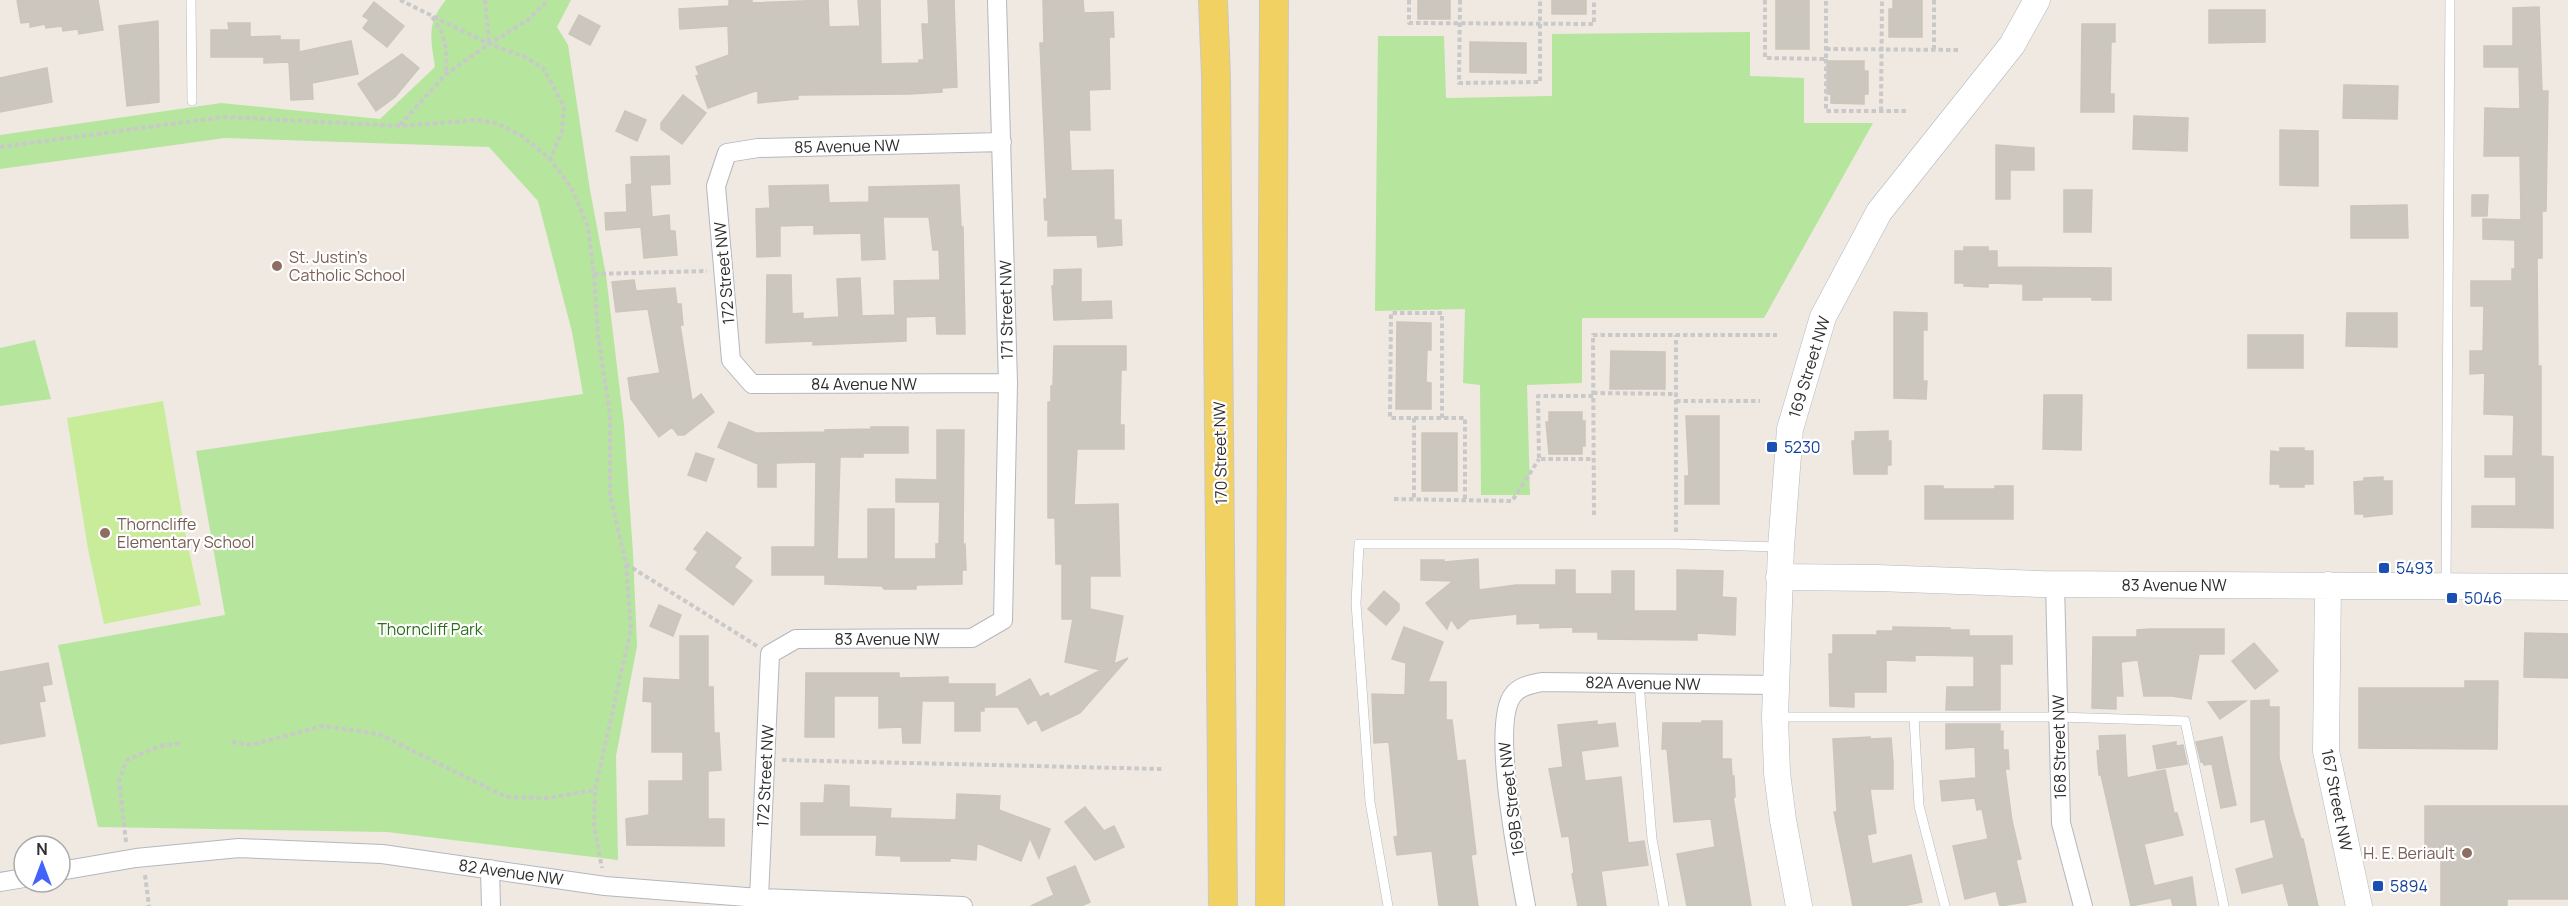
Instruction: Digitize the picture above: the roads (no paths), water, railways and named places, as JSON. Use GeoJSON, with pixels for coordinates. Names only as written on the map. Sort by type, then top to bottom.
{"type":"FeatureCollection","features":[{"type":"Feature","properties":{"kind":"main road","name":"170 Street NW"},"geometry":{"type":"LineString","coordinates":[[1213,0],[1217,124],[1223,906]]}},
{"type":"Feature","properties":{"kind":"main road"},"geometry":{"type":"LineString","coordinates":[[1270,906],[1274,0]]}},
{"type":"Feature","properties":{"kind":"street","name":"171 Street NW"},"geometry":{"type":"LineString","coordinates":[[997,0],[1008,383],[1003,620]]}},
{"type":"Feature","properties":{"kind":"street","name":"169 Street NW"},"geometry":{"type":"LineString","coordinates":[[1799,906],[1777,773],[1775,717],[1779,577],[1790,429],[1823,317],[1879,212],[2012,45],[2037,0]]}},
{"type":"Feature","properties":{"kind":"street","name":"85 Avenue NW"},"geometry":{"type":"LineString","coordinates":[[716,186],[727,153],[758,148],[1002,142]]}},
{"type":"Feature","properties":{"kind":"street","name":"172 Street NW"},"geometry":{"type":"LineString","coordinates":[[716,186],[731,360]]}},
{"type":"Feature","properties":{"kind":"street","name":"84 Avenue NW"},"geometry":{"type":"LineString","coordinates":[[731,360],[752,384],[1008,383]]}},
{"type":"Feature","properties":{"kind":"street","name":"83 Avenue NW"},"geometry":{"type":"LineString","coordinates":[[1779,577],[2055,584],[2568,587]]}},
{"type":"Feature","properties":{"kind":"street","name":"168 Street NW"},"geometry":{"type":"LineString","coordinates":[[2055,584],[2061,823],[2083,906]]}},
{"type":"Feature","properties":{"kind":"street","name":"167 Street NW"},"geometry":{"type":"LineString","coordinates":[[2328,585],[2326,751],[2359,906]]}},
{"type":"Feature","properties":{"kind":"street","name":"83 Avenue NW"},"geometry":{"type":"LineString","coordinates":[[770,654],[796,639],[972,638],[1003,620]]}},
{"type":"Feature","properties":{"kind":"street","name":"172 Street NW"},"geometry":{"type":"LineString","coordinates":[[759,898],[770,654]]}},
{"type":"Feature","properties":{"kind":"street","name":"82A Avenue NW"},"geometry":{"type":"LineString","coordinates":[[1513,693],[1521,688],[1542,682],[1776,685]]}},
{"type":"Feature","properties":{"kind":"street","name":"169B Street NW"},"geometry":{"type":"LineString","coordinates":[[1513,693],[1504,714],[1503,730],[1512,817],[1526,906]]}},
{"type":"Feature","properties":{"kind":"street","name":"82 Avenue NW"},"geometry":{"type":"LineString","coordinates":[[72,870],[136,858],[239,848],[382,854],[605,886],[759,898],[963,906]]}},
{"type":"Feature","properties":{"kind":"street"},"geometry":{"type":"LineString","coordinates":[[490,869],[491,906]]}},
{"type":"Feature","properties":{"kind":"lane"},"geometry":{"type":"LineString","coordinates":[[191,0],[192,101]]}},
{"type":"Feature","properties":{"kind":"lane"},"geometry":{"type":"LineString","coordinates":[[2446,586],[2450,0]]}},
{"type":"Feature","properties":{"kind":"lane"},"geometry":{"type":"LineString","coordinates":[[1388,906],[1370,802],[1356,603],[1359,544],[1676,544],[1781,547]]}},
{"type":"Feature","properties":{"kind":"lane"},"geometry":{"type":"LineString","coordinates":[[1639,683],[1652,839],[1664,906]]}},
{"type":"Feature","properties":{"kind":"lane"},"geometry":{"type":"LineString","coordinates":[[1775,717],[2058,717],[2185,721],[2224,906]]}},
{"type":"Feature","properties":{"kind":"lane"},"geometry":{"type":"LineString","coordinates":[[1914,717],[1919,806],[1945,906]]}},
{"type":"Feature","properties":{"kind":"place","name":"St. Justin’s Catholic School"},"geometry":{"type":"Point","coordinates":[277,266]}},
{"type":"Feature","properties":{"kind":"place","name":"5230"},"geometry":{"type":"Point","coordinates":[1772,447]}},
{"type":"Feature","properties":{"kind":"place","name":"Thorncliffe Elementary School"},"geometry":{"type":"Point","coordinates":[105,533]}},
{"type":"Feature","properties":{"kind":"place","name":"5493"},"geometry":{"type":"Point","coordinates":[2384,568]}},
{"type":"Feature","properties":{"kind":"place","name":"5046"},"geometry":{"type":"Point","coordinates":[2452,598]}},
{"type":"Feature","properties":{"kind":"place","name":"H. E. Beriault"},"geometry":{"type":"Point","coordinates":[2467,853]}},
{"type":"Feature","properties":{"kind":"place","name":"5894"},"geometry":{"type":"Point","coordinates":[2378,886]}},
{"type":"Feature","properties":{"kind":"park label","name":"Thorncliff Park"},"geometry":{"type":"Point","coordinates":[430,629]}}]}
